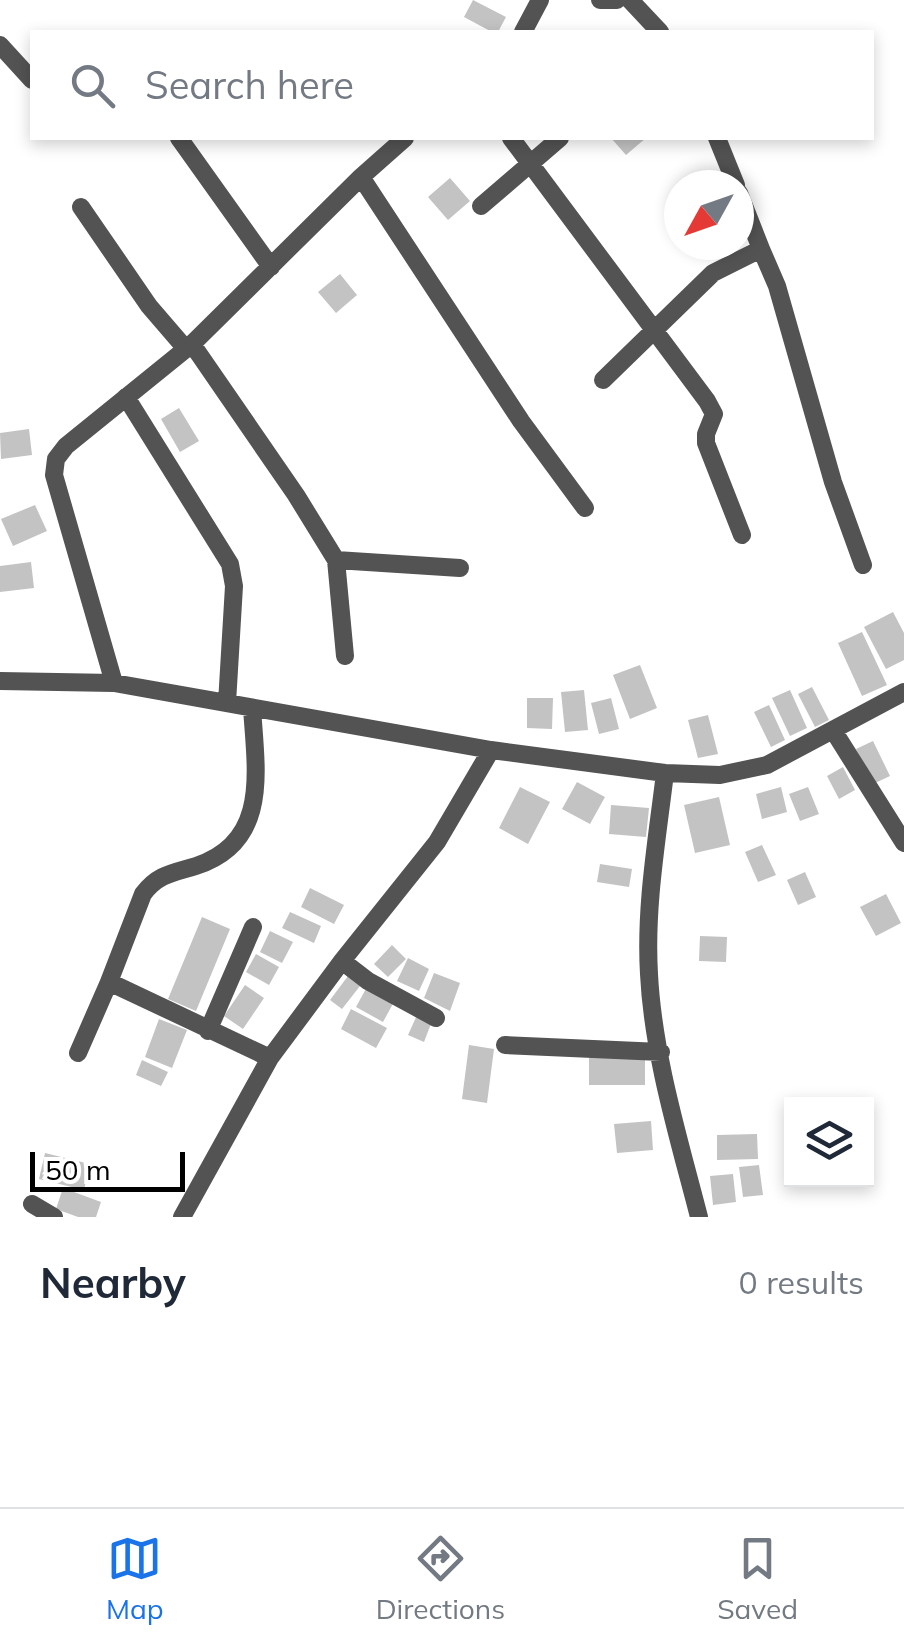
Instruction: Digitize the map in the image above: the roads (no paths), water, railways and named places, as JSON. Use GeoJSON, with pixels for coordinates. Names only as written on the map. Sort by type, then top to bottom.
{"type":"FeatureCollection","features":[{"type":"Feature","properties":{"kind":"street"},"geometry":{"type":"LineString","coordinates":[[524,30],[540,0]]}},
{"type":"Feature","properties":{"kind":"street"},"geometry":{"type":"LineString","coordinates":[[600,0],[617,0]]}},
{"type":"Feature","properties":{"kind":"street"},"geometry":{"type":"LineString","coordinates":[[630,0],[658,30]]}},
{"type":"Feature","properties":{"kind":"street"},"geometry":{"type":"LineString","coordinates":[[0,45],[30,78]]}},
{"type":"Feature","properties":{"kind":"street"},"geometry":{"type":"LineString","coordinates":[[180,140],[271,268]]}},
{"type":"Feature","properties":{"kind":"street"},"geometry":{"type":"LineString","coordinates":[[114,683],[54,474],[56,460],[66,446],[189,346],[403,140]]}},
{"type":"Feature","properties":{"kind":"street"},"geometry":{"type":"LineString","coordinates":[[512,140],[714,414],[706,443],[742,534]]}},
{"type":"Feature","properties":{"kind":"street"},"geometry":{"type":"LineString","coordinates":[[481,206],[558,140]]}},
{"type":"Feature","properties":{"kind":"street"},"geometry":{"type":"LineString","coordinates":[[719,140],[730,170]]}},
{"type":"Feature","properties":{"kind":"street"},"geometry":{"type":"LineString","coordinates":[[361,177],[522,421],[585,508]]}},
{"type":"Feature","properties":{"kind":"street"},"geometry":{"type":"LineString","coordinates":[[80,207],[149,306],[189,346],[296,495],[336,560],[344,656]]}},
{"type":"Feature","properties":{"kind":"street"},"geometry":{"type":"LineString","coordinates":[[754,231],[776,286],[833,482],[863,565]]}},
{"type":"Feature","properties":{"kind":"street"},"geometry":{"type":"LineString","coordinates":[[603,380],[713,273],[761,249]]}},
{"type":"Feature","properties":{"kind":"street"},"geometry":{"type":"LineString","coordinates":[[126,397],[230,564],[234,586],[228,703]]}},
{"type":"Feature","properties":{"kind":"street"},"geometry":{"type":"LineString","coordinates":[[336,560],[460,568]]}},
{"type":"Feature","properties":{"kind":"street"},"geometry":{"type":"LineString","coordinates":[[0,681],[114,683],[491,750],[664,773],[720,775],[767,765],[904,692]]}},
{"type":"Feature","properties":{"kind":"street"},"geometry":{"type":"LineString","coordinates":[[78,1053],[143,894],[152,882],[166,874],[217,858],[241,838],[251,819],[255,756],[252,708]]}},
{"type":"Feature","properties":{"kind":"street"},"geometry":{"type":"LineString","coordinates":[[833,730],[904,843]]}},
{"type":"Feature","properties":{"kind":"street"},"geometry":{"type":"LineString","coordinates":[[182,1217],[270,1058],[437,842],[491,750]]}},
{"type":"Feature","properties":{"kind":"street"},"geometry":{"type":"LineString","coordinates":[[664,773],[648,930],[649,977],[661,1052],[699,1217]]}},
{"type":"Feature","properties":{"kind":"street"},"geometry":{"type":"LineString","coordinates":[[208,1031],[253,927]]}},
{"type":"Feature","properties":{"kind":"street"},"geometry":{"type":"LineString","coordinates":[[342,961],[368,981],[436,1018]]}},
{"type":"Feature","properties":{"kind":"street"},"geometry":{"type":"LineString","coordinates":[[109,982],[270,1058]]}},
{"type":"Feature","properties":{"kind":"street"},"geometry":{"type":"LineString","coordinates":[[505,1044],[661,1052]]}},
{"type":"Feature","properties":{"kind":"street"},"geometry":{"type":"LineString","coordinates":[[32,1204],[54,1217]]}}]}
